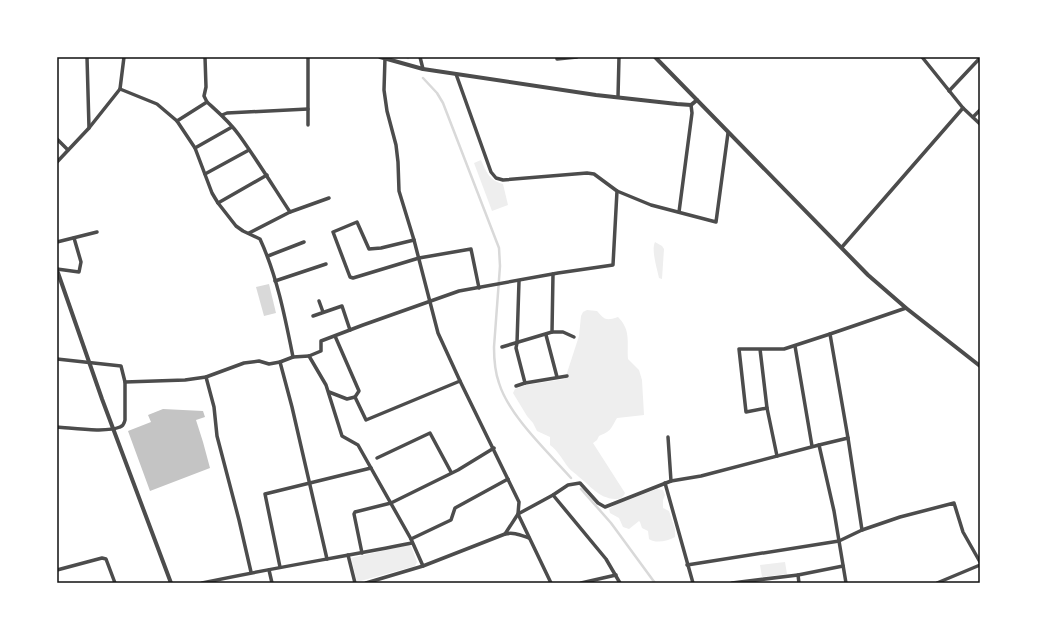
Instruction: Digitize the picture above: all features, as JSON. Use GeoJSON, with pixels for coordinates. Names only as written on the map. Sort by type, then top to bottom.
{"type":"FeatureCollection","features":[{"type":"Feature","properties":{"kind":"street"},"geometry":{"type":"LineString","coordinates":[[87,57],[89,128]]}},
{"type":"Feature","properties":{"kind":"street"},"geometry":{"type":"LineString","coordinates":[[57,162],[89,128],[120,89],[124,57]]}},
{"type":"Feature","properties":{"kind":"street"},"geometry":{"type":"LineString","coordinates":[[205,57],[206,88],[204,96],[207,102],[222,115],[239,134],[290,212]]}},
{"type":"Feature","properties":{"kind":"street"},"geometry":{"type":"LineString","coordinates":[[308,57],[308,125]]}},
{"type":"Feature","properties":{"kind":"street"},"geometry":{"type":"LineString","coordinates":[[420,57],[423,69]]}},
{"type":"Feature","properties":{"kind":"street"},"geometry":{"type":"LineString","coordinates":[[557,57],[557,59],[577,57]]}},
{"type":"Feature","properties":{"kind":"street"},"geometry":{"type":"LineString","coordinates":[[618,97],[619,57]]}},
{"type":"Feature","properties":{"kind":"street"},"geometry":{"type":"LineString","coordinates":[[655,57],[728,133],[842,247],[868,276],[980,366]]}},
{"type":"Feature","properties":{"kind":"street"},"geometry":{"type":"LineString","coordinates":[[922,57],[963,108],[980,124]]}},
{"type":"Feature","properties":{"kind":"street"},"geometry":{"type":"LineString","coordinates":[[505,534],[518,514],[519,502],[438,333],[431,301],[399,191],[396,145],[386,111],[383,58],[423,69],[618,97],[691,105],[697,100]]}},
{"type":"Feature","properties":{"kind":"street"},"geometry":{"type":"LineString","coordinates":[[949,91],[980,58]]}},
{"type":"Feature","properties":{"kind":"street"},"geometry":{"type":"LineString","coordinates":[[456,74],[491,172],[496,178],[503,180],[587,173],[594,174],[618,191],[651,205],[716,222],[728,133]]}},
{"type":"Feature","properties":{"kind":"street"},"geometry":{"type":"LineString","coordinates":[[120,89],[157,104],[177,121],[195,148],[212,193],[218,203],[236,226],[260,239],[268,256],[293,357]]}},
{"type":"Feature","properties":{"kind":"street"},"geometry":{"type":"LineString","coordinates":[[177,121],[207,102]]}},
{"type":"Feature","properties":{"kind":"street"},"geometry":{"type":"LineString","coordinates":[[679,212],[692,113],[691,105]]}},
{"type":"Feature","properties":{"kind":"street"},"geometry":{"type":"LineString","coordinates":[[842,247],[963,108]]}},
{"type":"Feature","properties":{"kind":"street"},"geometry":{"type":"LineString","coordinates":[[222,115],[227,113],[308,109]]}},
{"type":"Feature","properties":{"kind":"street"},"geometry":{"type":"LineString","coordinates":[[973,117],[980,110]]}},
{"type":"Feature","properties":{"kind":"street"},"geometry":{"type":"LineString","coordinates":[[195,148],[232,127]]}},
{"type":"Feature","properties":{"kind":"street"},"geometry":{"type":"LineString","coordinates":[[57,139],[68,150]]}},
{"type":"Feature","properties":{"kind":"street"},"geometry":{"type":"LineString","coordinates":[[205,174],[249,150]]}},
{"type":"Feature","properties":{"kind":"street"},"geometry":{"type":"LineString","coordinates":[[218,203],[267,175]]}},
{"type":"Feature","properties":{"kind":"street"},"geometry":{"type":"LineString","coordinates":[[125,382],[186,380],[206,377],[244,363],[259,361],[269,364],[293,357],[309,356],[321,351],[321,342],[350,330],[459,291],[613,265],[618,191]]}},
{"type":"Feature","properties":{"kind":"street"},"geometry":{"type":"LineString","coordinates":[[249,233],[290,212],[329,198]]}},
{"type":"Feature","properties":{"kind":"street"},"geometry":{"type":"LineString","coordinates":[[414,240],[381,248],[369,249],[357,222],[333,232],[350,278],[419,258],[472,249],[478,288]]}},
{"type":"Feature","properties":{"kind":"street"},"geometry":{"type":"LineString","coordinates":[[57,242],[97,232]]}},
{"type":"Feature","properties":{"kind":"street"},"geometry":{"type":"LineString","coordinates":[[74,238],[81,262],[79,272],[57,270],[89,363],[171,583]]}},
{"type":"Feature","properties":{"kind":"street"},"geometry":{"type":"LineString","coordinates":[[268,256],[304,242]]}},
{"type":"Feature","properties":{"kind":"street"},"geometry":{"type":"LineString","coordinates":[[275,282],[326,264]]}},
{"type":"Feature","properties":{"kind":"street"},"geometry":{"type":"LineString","coordinates":[[552,332],[553,274]]}},
{"type":"Feature","properties":{"kind":"street"},"geometry":{"type":"LineString","coordinates":[[519,281],[518,343],[516,348],[526,383]]}},
{"type":"Feature","properties":{"kind":"street"},"geometry":{"type":"LineString","coordinates":[[319,301],[323,312]]}},
{"type":"Feature","properties":{"kind":"street"},"geometry":{"type":"LineString","coordinates":[[313,316],[342,306],[350,330]]}},
{"type":"Feature","properties":{"kind":"street"},"geometry":{"type":"LineString","coordinates":[[767,408],[746,412],[739,349],[784,349],[906,308]]}},
{"type":"Feature","properties":{"kind":"street"},"geometry":{"type":"LineString","coordinates":[[502,347],[552,332],[563,332],[574,337]]}},
{"type":"Feature","properties":{"kind":"street"},"geometry":{"type":"LineString","coordinates":[[830,334],[862,530]]}},
{"type":"Feature","properties":{"kind":"street"},"geometry":{"type":"LineString","coordinates":[[546,335],[557,377]]}},
{"type":"Feature","properties":{"kind":"street"},"geometry":{"type":"LineString","coordinates":[[329,392],[348,399],[355,397],[359,391],[335,336]]}},
{"type":"Feature","properties":{"kind":"street"},"geometry":{"type":"LineString","coordinates":[[795,346],[812,446]]}},
{"type":"Feature","properties":{"kind":"street"},"geometry":{"type":"LineString","coordinates":[[760,350],[767,408],[777,456]]}},
{"type":"Feature","properties":{"kind":"street"},"geometry":{"type":"LineString","coordinates":[[309,356],[329,392],[342,436],[358,445],[391,503],[423,566]]}},
{"type":"Feature","properties":{"kind":"street"},"geometry":{"type":"LineString","coordinates":[[57,359],[121,366],[125,382],[124,425],[103,430],[57,428]]}},
{"type":"Feature","properties":{"kind":"street"},"geometry":{"type":"LineString","coordinates":[[280,362],[328,559]]}},
{"type":"Feature","properties":{"kind":"street"},"geometry":{"type":"LineString","coordinates":[[516,386],[567,376]]}},
{"type":"Feature","properties":{"kind":"street"},"geometry":{"type":"LineString","coordinates":[[206,377],[214,407],[216,436],[239,520],[251,572]]}},
{"type":"Feature","properties":{"kind":"street"},"geometry":{"type":"LineString","coordinates":[[355,397],[366,420],[368,420],[460,381]]}},
{"type":"Feature","properties":{"kind":"street"},"geometry":{"type":"LineString","coordinates":[[377,458],[430,433],[451,472]]}},
{"type":"Feature","properties":{"kind":"street"},"geometry":{"type":"LineString","coordinates":[[668,437],[671,481]]}},
{"type":"Feature","properties":{"kind":"street"},"geometry":{"type":"LineString","coordinates":[[518,514],[568,485],[580,483],[598,503],[605,506],[671,481],[701,476],[819,444],[848,438]]}},
{"type":"Feature","properties":{"kind":"street"},"geometry":{"type":"LineString","coordinates":[[819,444],[846,583]]}},
{"type":"Feature","properties":{"kind":"street"},"geometry":{"type":"LineString","coordinates":[[362,553],[354,514],[355,512],[391,503],[494,448]]}},
{"type":"Feature","properties":{"kind":"street"},"geometry":{"type":"LineString","coordinates":[[280,568],[265,494],[371,468]]}},
{"type":"Feature","properties":{"kind":"street"},"geometry":{"type":"LineString","coordinates":[[202,583],[251,572],[362,553],[411,541],[451,520],[455,508],[508,479]]}},
{"type":"Feature","properties":{"kind":"street"},"geometry":{"type":"LineString","coordinates":[[665,483],[693,583]]}},
{"type":"Feature","properties":{"kind":"street"},"geometry":{"type":"LineString","coordinates":[[553,495],[599,551],[620,583]]}},
{"type":"Feature","properties":{"kind":"street"},"geometry":{"type":"LineString","coordinates":[[687,565],[839,541],[862,530],[900,517],[954,503],[963,532],[980,564],[937,583]]}},
{"type":"Feature","properties":{"kind":"street"},"geometry":{"type":"LineString","coordinates":[[518,514],[551,583]]}},
{"type":"Feature","properties":{"kind":"street"},"geometry":{"type":"LineString","coordinates":[[366,583],[423,566],[511,532],[530,538]]}},
{"type":"Feature","properties":{"kind":"street"},"geometry":{"type":"LineString","coordinates":[[348,555],[355,583]]}},
{"type":"Feature","properties":{"kind":"street"},"geometry":{"type":"LineString","coordinates":[[57,570],[102,558],[106,559],[115,583]]}},
{"type":"Feature","properties":{"kind":"street"},"geometry":{"type":"LineString","coordinates":[[732,583],[769,581],[843,566]]}},
{"type":"Feature","properties":{"kind":"street"},"geometry":{"type":"LineString","coordinates":[[269,570],[272,583]]}},
{"type":"Feature","properties":{"kind":"street"},"geometry":{"type":"LineString","coordinates":[[581,583],[616,575]]}},
{"type":"Feature","properties":{"kind":"street"},"geometry":{"type":"LineString","coordinates":[[798,575],[799,583]]}},
{"type":"Feature","properties":{"kind":"shaded area"},"geometry":{"type":"Polygon","coordinates":[[[481,160],[489,175],[495,181],[503,184],[508,205],[492,211],[474,163],[481,160]]]}},
{"type":"Feature","properties":{"kind":"shaded area"},"geometry":{"type":"Polygon","coordinates":[[[655,242],[664,249],[662,279],[659,278],[655,259],[655,242]]]}},
{"type":"Feature","properties":{"kind":"shaded area"},"geometry":{"type":"Polygon","coordinates":[[[269,284],[276,313],[264,316],[256,287],[269,284]]]}},
{"type":"Feature","properties":{"kind":"shaded area"},"geometry":{"type":"Polygon","coordinates":[[[587,310],[597,311],[606,319],[618,317],[622,322],[628,336],[628,359],[639,370],[642,380],[644,415],[617,418],[610,430],[599,436],[593,443],[625,493],[618,499],[609,498],[599,494],[570,470],[558,452],[550,445],[550,437],[537,431],[513,393],[515,389],[526,385],[565,379],[579,336],[581,316],[583,312],[587,310]]]}},
{"type":"Feature","properties":{"kind":"shaded area"},"geometry":{"type":"Polygon","coordinates":[[[657,489],[663,490],[665,495],[663,500],[663,508],[669,511],[675,529],[675,537],[669,540],[652,541],[649,539],[648,531],[642,528],[639,521],[629,529],[623,527],[619,518],[610,513],[609,509],[615,505],[657,489]]]}},
{"type":"Feature","properties":{"kind":"shaded area"},"geometry":{"type":"Polygon","coordinates":[[[408,545],[411,546],[417,562],[415,566],[357,582],[351,558],[408,545]]]}},
{"type":"Feature","properties":{"kind":"shaded area"},"geometry":{"type":"Polygon","coordinates":[[[785,562],[787,574],[762,577],[760,565],[785,562]]]}},
{"type":"Feature","properties":{"kind":"building"},"geometry":{"type":"Polygon","coordinates":[[[163,409],[203,411],[205,417],[196,420],[210,468],[150,491],[128,431],[151,422],[148,415],[163,409]]]}},
{"type":"Feature","properties":{"kind":"waterway"},"geometry":{"type":"LineString","coordinates":[[423,78],[437,93],[443,103],[499,248],[500,266],[494,347],[495,365],[499,383],[511,408],[520,421],[571,478]]}},
{"type":"Feature","properties":{"kind":"waterway"},"geometry":{"type":"LineString","coordinates":[[581,489],[611,523],[655,583]]}}]}
